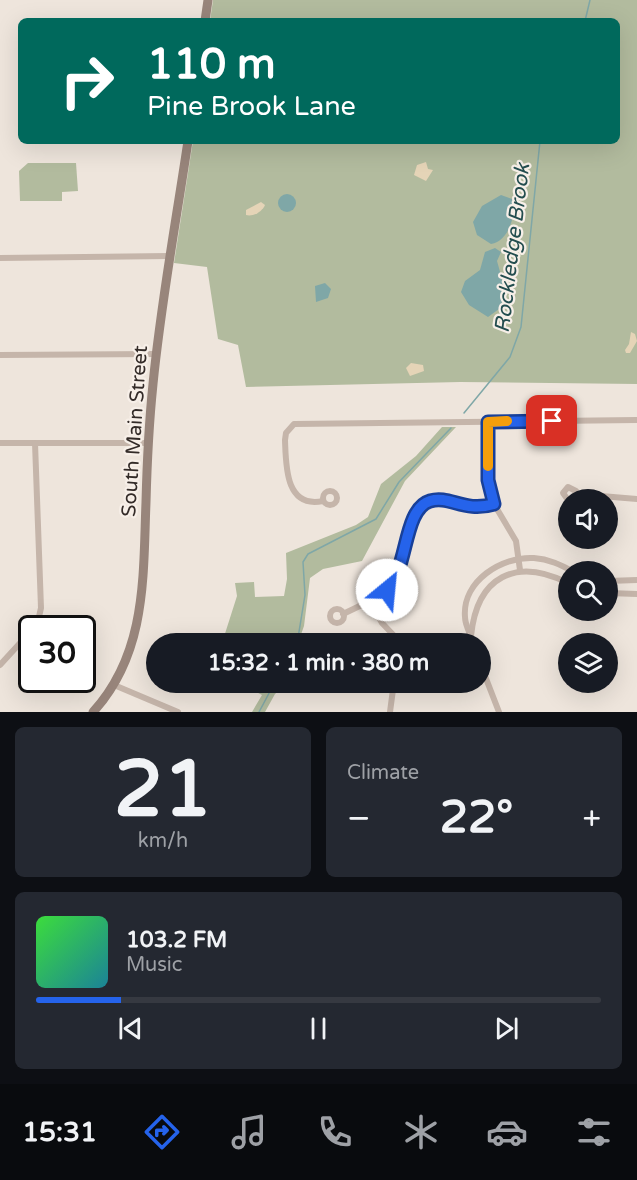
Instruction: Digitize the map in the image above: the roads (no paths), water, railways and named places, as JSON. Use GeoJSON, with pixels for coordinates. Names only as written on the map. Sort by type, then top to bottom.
{"type":"FeatureCollection","features":[{"type":"Feature","properties":{"kind":"main road"},"geometry":{"type":"LineString","coordinates":[[205,18],[208,0]]}},
{"type":"Feature","properties":{"kind":"main road","name":"South Main Street"},"geometry":{"type":"LineString","coordinates":[[93,712],[114,686],[133,643],[142,595],[148,443],[156,354],[188,144]]}},
{"type":"Feature","properties":{"kind":"street"},"geometry":{"type":"LineString","coordinates":[[0,258],[169,256]]}},
{"type":"Feature","properties":{"kind":"street"},"geometry":{"type":"LineString","coordinates":[[0,355],[156,354]]}},
{"type":"Feature","properties":{"kind":"street"},"geometry":{"type":"LineString","coordinates":[[323,501],[316,503],[303,499],[289,484],[285,440],[290,427],[294,424],[637,420]]}},
{"type":"Feature","properties":{"kind":"street"},"geometry":{"type":"LineString","coordinates":[[488,422],[488,480],[494,504],[514,534],[520,558],[520,570]]}},
{"type":"Feature","properties":{"kind":"street"},"geometry":{"type":"LineString","coordinates":[[0,443],[148,443]]}},
{"type":"Feature","properties":{"kind":"street"},"geometry":{"type":"LineString","coordinates":[[35,443],[41,608],[38,615]]}},
{"type":"Feature","properties":{"kind":"street"},"geometry":{"type":"LineString","coordinates":[[618,498],[637,499]]}},
{"type":"Feature","properties":{"kind":"street"},"geometry":{"type":"LineString","coordinates":[[343,614],[387,590],[395,579],[413,519],[421,506],[435,500],[469,508],[494,504]]}},
{"type":"Feature","properties":{"kind":"street"},"geometry":{"type":"LineString","coordinates":[[470,633],[465,616],[471,590],[497,566],[520,558],[544,559],[558,565]]}},
{"type":"Feature","properties":{"kind":"street"},"geometry":{"type":"LineString","coordinates":[[471,633],[474,614],[483,596],[496,582],[520,570],[541,572],[558,579]]}},
{"type":"Feature","properties":{"kind":"street"},"geometry":{"type":"LineString","coordinates":[[618,581],[637,580]]}},
{"type":"Feature","properties":{"kind":"street"},"geometry":{"type":"LineString","coordinates":[[618,593],[637,594]]}},
{"type":"Feature","properties":{"kind":"street"},"geometry":{"type":"LineString","coordinates":[[370,601],[381,623],[391,633]]}},
{"type":"Feature","properties":{"kind":"street"},"geometry":{"type":"LineString","coordinates":[[0,666],[18,645]]}},
{"type":"Feature","properties":{"kind":"street"},"geometry":{"type":"LineString","coordinates":[[114,686],[178,712]]}},
{"type":"Feature","properties":{"kind":"street"},"geometry":{"type":"LineString","coordinates":[[491,691],[499,712]]}},
{"type":"Feature","properties":{"kind":"street"},"geometry":{"type":"LineString","coordinates":[[390,712],[393,693]]}},
{"type":"Feature","properties":{"kind":"water"},"geometry":{"type":"Polygon","coordinates":[[[287,194],[293,197],[296,203],[293,209],[287,212],[281,209],[278,203],[281,197],[287,194]]]}},
{"type":"Feature","properties":{"kind":"water"},"geometry":{"type":"Polygon","coordinates":[[[501,195],[512,199],[512,220],[502,238],[491,244],[477,235],[473,222],[482,206],[501,195]]]}},
{"type":"Feature","properties":{"kind":"water"},"geometry":{"type":"Polygon","coordinates":[[[495,248],[501,252],[497,261],[504,286],[503,300],[499,309],[488,317],[469,305],[461,292],[465,281],[480,270],[485,252],[495,248]]]}},
{"type":"Feature","properties":{"kind":"water"},"geometry":{"type":"Polygon","coordinates":[[[325,283],[331,289],[328,298],[316,302],[315,286],[325,283]]]}},
{"type":"Feature","properties":{"kind":"waterway","name":"Rockledge Brook"},"geometry":{"type":"LineString","coordinates":[[586,18],[590,0]]}},
{"type":"Feature","properties":{"kind":"waterway","name":"Rockledge Brook"},"geometry":{"type":"LineString","coordinates":[[464,413],[510,357],[521,327],[540,144]]}},
{"type":"Feature","properties":{"kind":"waterway","name":"Rockledge Brook"},"geometry":{"type":"LineString","coordinates":[[299,633],[305,595],[303,562],[308,554],[376,519],[399,482],[451,428]]}},
{"type":"Feature","properties":{"kind":"waterway","name":"Rockledge Brook"},"geometry":{"type":"LineString","coordinates":[[259,712],[269,693]]}}]}
